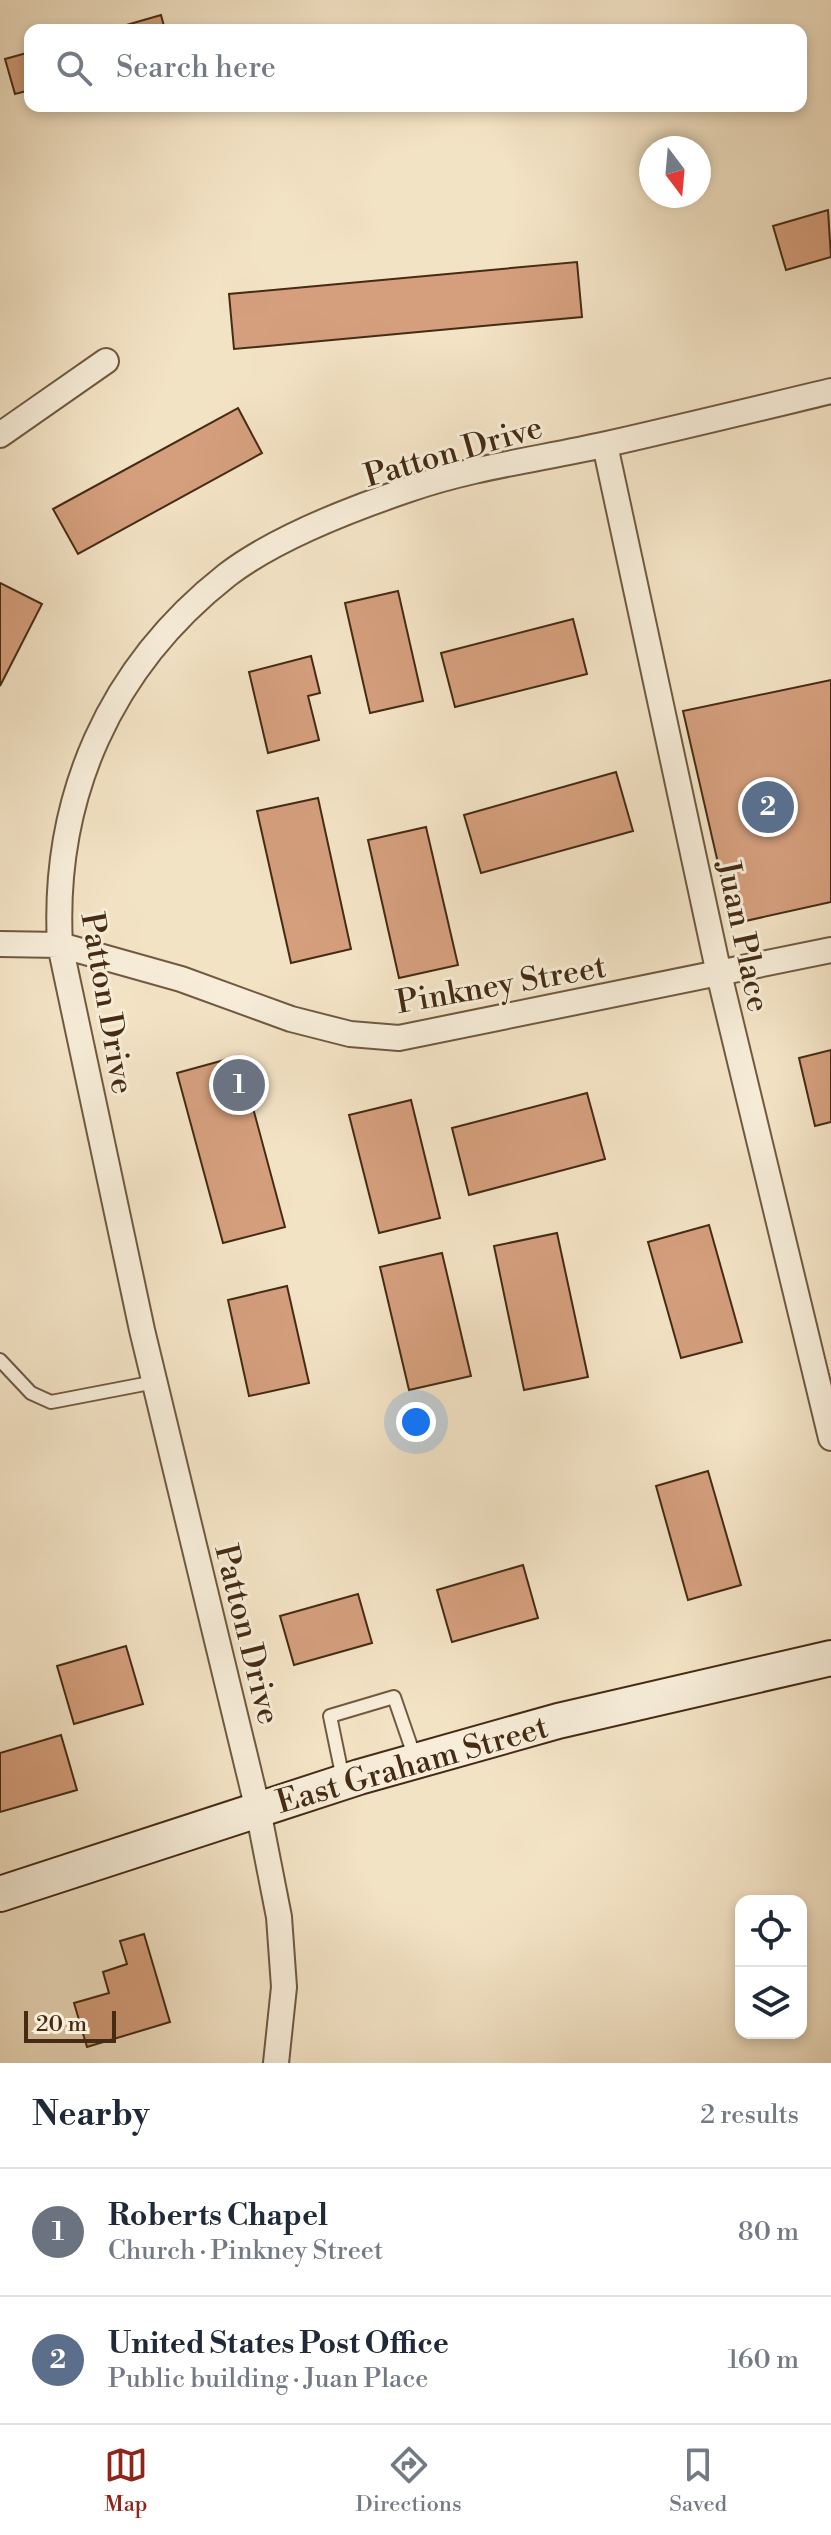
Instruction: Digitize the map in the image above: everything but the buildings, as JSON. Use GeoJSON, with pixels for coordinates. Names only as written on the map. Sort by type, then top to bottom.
{"type":"FeatureCollection","features":[{"type":"Feature","properties":{"kind":"street"},"geometry":{"type":"LineString","coordinates":[[0,435],[106,361]]}},
{"type":"Feature","properties":{"kind":"street","name":"Patton Drive"},"geometry":{"type":"LineString","coordinates":[[276,2063],[284,1987],[280,1931],[258,1810],[155,1382],[60,945],[57,893],[65,839],[86,757],[123,690],[152,648],[185,612],[228,574],[263,552],[407,490],[486,468],[605,445],[831,391]]}},
{"type":"Feature","properties":{"kind":"street","name":"Juan Place"},"geometry":{"type":"LineString","coordinates":[[605,445],[719,974],[831,1438]]}},
{"type":"Feature","properties":{"kind":"street","name":"Pinkney Street"},"geometry":{"type":"LineString","coordinates":[[0,944],[60,945],[181,979],[291,1019],[350,1034],[399,1038],[831,950]]}},
{"type":"Feature","properties":{"kind":"street","name":"East Graham Street"},"geometry":{"type":"LineString","coordinates":[[0,1894],[416,1761],[558,1721],[831,1658]]}},
{"type":"Feature","properties":{"kind":"lane"},"geometry":{"type":"LineString","coordinates":[[0,1360],[31,1393],[51,1402],[155,1382]]}},
{"type":"Feature","properties":{"kind":"lane"},"geometry":{"type":"LineString","coordinates":[[344,1782],[330,1716],[394,1697],[416,1761]]}},
{"type":"Feature","properties":{"kind":"place","name":"United States Post Office"},"geometry":{"type":"Point","coordinates":[768,807]}},
{"type":"Feature","properties":{"kind":"place","name":"Roberts Chapel"},"geometry":{"type":"Point","coordinates":[239,1085]}}]}
